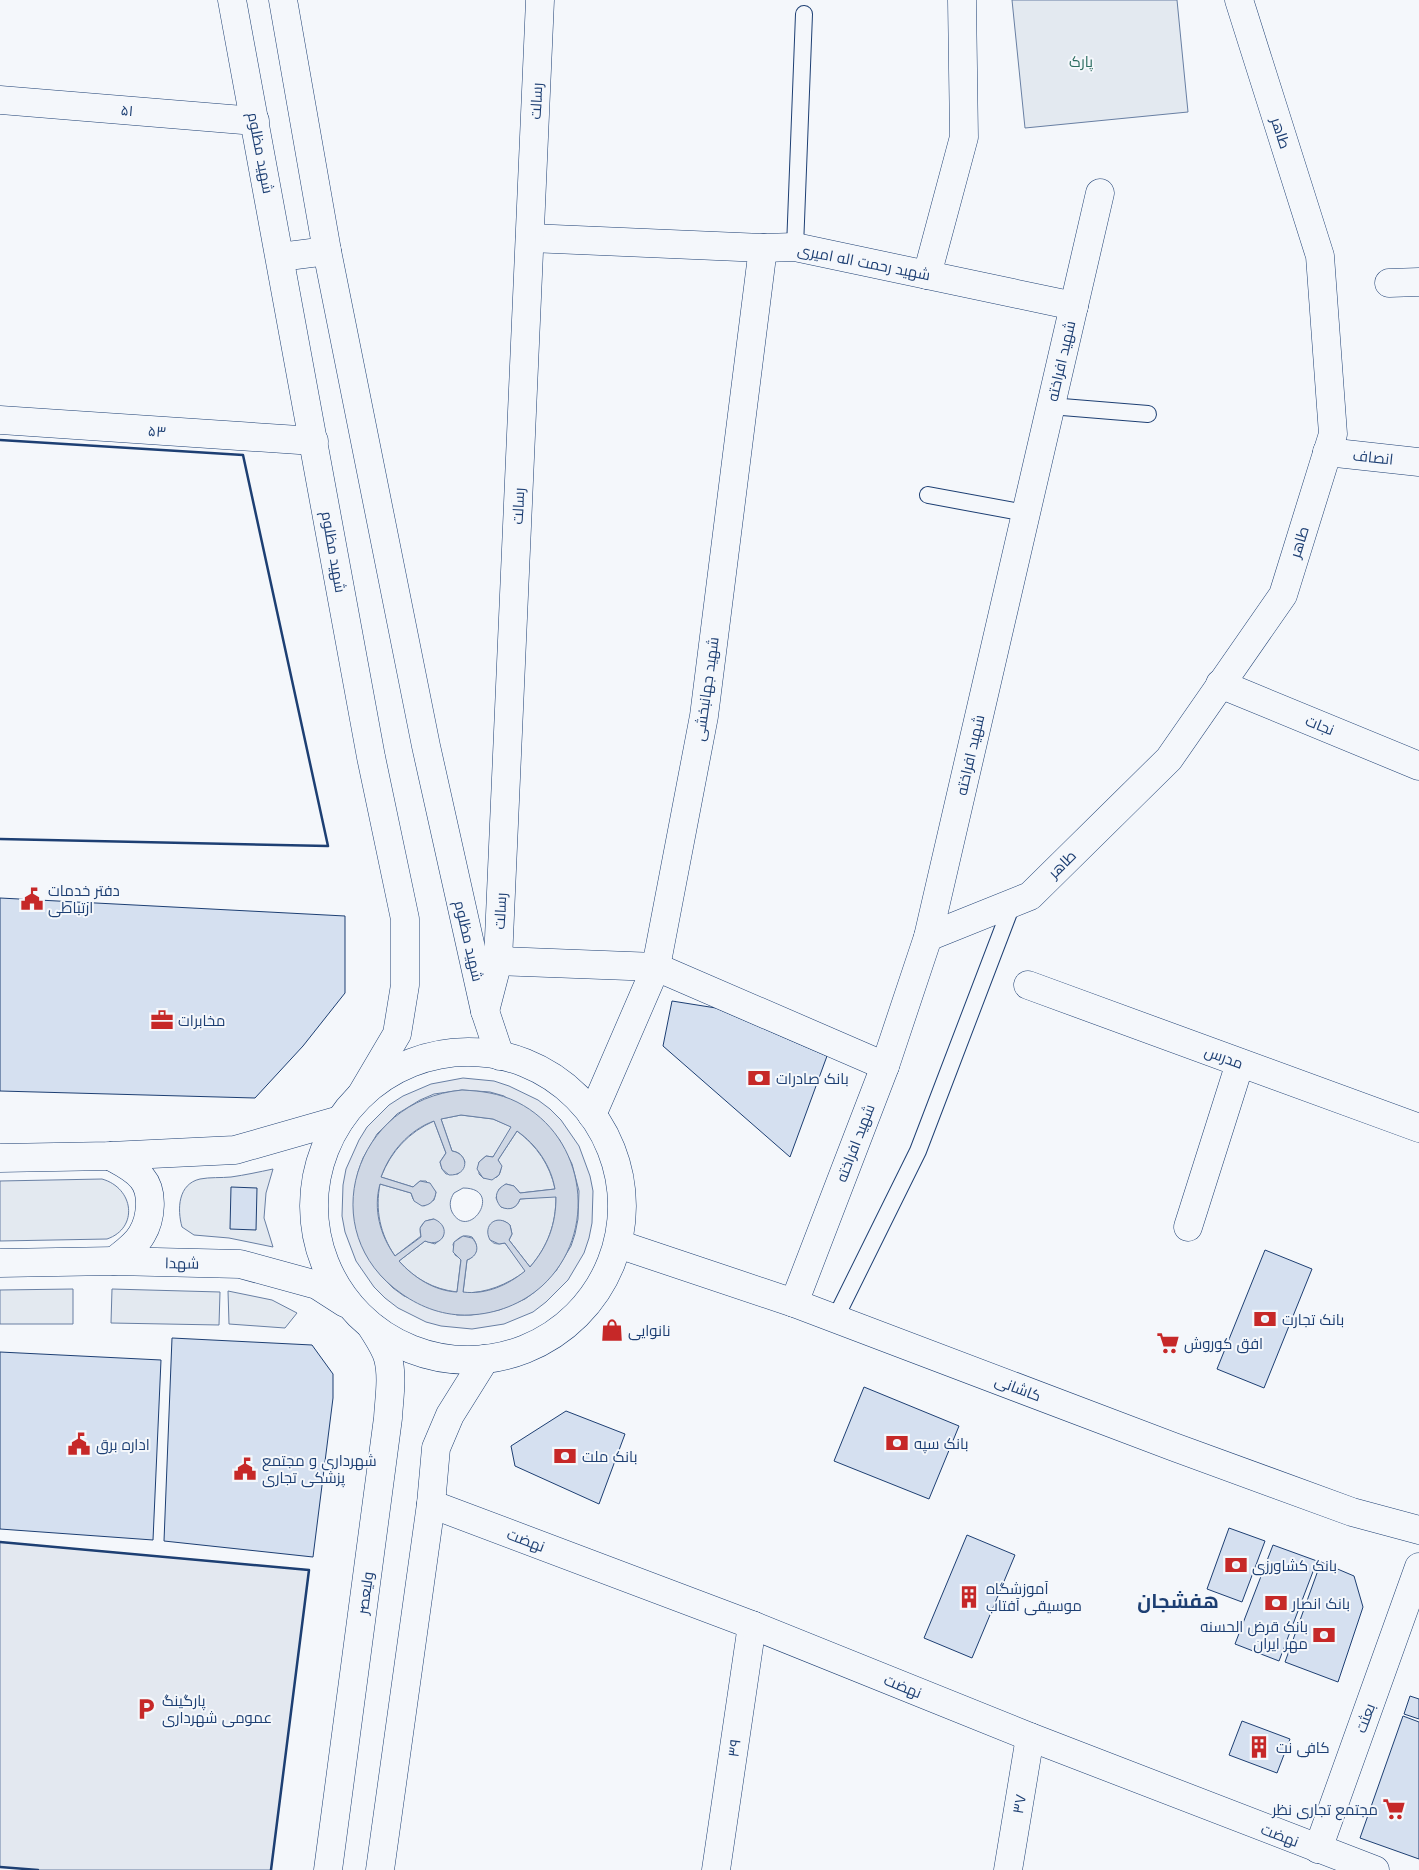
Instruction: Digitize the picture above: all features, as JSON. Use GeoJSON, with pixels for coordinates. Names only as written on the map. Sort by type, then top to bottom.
{"type":"FeatureCollection","features":[{"type":"Feature","properties":{"kind":"street","name":"شهید مظلوم"},"geometry":{"type":"LineString","coordinates":[[232,0],[371,757],[405,919],[405,985],[397,1034],[361,1095]]}},
{"type":"Feature","properties":{"kind":"street","name":"شهید مظلوم"},"geometry":{"type":"LineString","coordinates":[[283,0],[327,251],[426,746],[486,1010],[500,1056]]}},
{"type":"Feature","properties":{"kind":"street","name":"رسالت"},"geometry":{"type":"LineString","coordinates":[[486,1010],[498,962],[540,0]]}},
{"type":"Feature","properties":{"kind":"street"},"geometry":{"type":"LineString","coordinates":[[927,275],[964,137],[962,0]]}},
{"type":"Feature","properties":{"kind":"street","name":"طاهر"},"geometry":{"type":"LineString","coordinates":[[928,937],[1030,896],[1169,759],[1283,595],[1333,434],[1320,256],[1239,0]]}},
{"type":"Feature","properties":{"kind":"street","name":"۵۱"},"geometry":{"type":"LineString","coordinates":[[0,100],[255,121]]}},
{"type":"Feature","properties":{"kind":"street","name":"شهید افراخته"},"geometry":{"type":"LineString","coordinates":[[794,1303],[885,1066],[928,937],[1100,193]]}},
{"type":"Feature","properties":{"kind":"street","name":"شهید رحمت اله امیری"},"geometry":{"type":"LineString","coordinates":[[530,238],[764,248],[795,247],[1074,306]]}},
{"type":"Feature","properties":{"kind":"street","name":"شهید جهانبخشی"},"geometry":{"type":"LineString","coordinates":[[592,1115],[656,967],[704,716],[764,248]]}},
{"type":"Feature","properties":{"kind":"street"},"geometry":{"type":"LineString","coordinates":[[280,257],[327,251]]}},
{"type":"Feature","properties":{"kind":"street"},"geometry":{"type":"LineString","coordinates":[[1389,282],[1419,282]]}},
{"type":"Feature","properties":{"kind":"street","name":"۵۳"},"geometry":{"type":"LineString","coordinates":[[0,420],[314,441]]}},
{"type":"Feature","properties":{"kind":"street","name":"انصاف"},"geometry":{"type":"LineString","coordinates":[[1328,452],[1419,462]]}},
{"type":"Feature","properties":{"kind":"street","name":"نجات"},"geometry":{"type":"LineString","coordinates":[[1220,684],[1419,766]]}},
{"type":"Feature","properties":{"kind":"street"},"geometry":{"type":"LineString","coordinates":[[498,962],[656,967],[885,1066]]}},
{"type":"Feature","properties":{"kind":"street","name":"مدرس"},"geometry":{"type":"LineString","coordinates":[[1028,985],[1419,1128]]}},
{"type":"Feature","properties":{"kind":"street"},"geometry":{"type":"LineString","coordinates":[[463,1051],[500,1056],[524,1062],[558,1080],[576,1096],[592,1115],[607,1138],[620,1177],[622,1218],[618,1244],[600,1287],[579,1314],[548,1338],[524,1350],[498,1357],[474,1360],[451,1359],[417,1351],[395,1342],[376,1329],[342,1295],[326,1266],[318,1242],[314,1216],[315,1182],[331,1134],[353,1102],[380,1078],[425,1057],[463,1051]]}},
{"type":"Feature","properties":{"kind":"street"},"geometry":{"type":"LineString","coordinates":[[1188,1227],[1240,1063]]}},
{"type":"Feature","properties":{"kind":"street"},"geometry":{"type":"LineString","coordinates":[[0,1158],[110,1156],[235,1150],[340,1120]]}},
{"type":"Feature","properties":{"kind":"street"},"geometry":{"type":"LineString","coordinates":[[110,1156],[130,1167],[143,1178],[149,1194],[150,1207],[142,1234],[114,1261]]}},
{"type":"Feature","properties":{"kind":"street","name":"کاشانی"},"geometry":{"type":"LineString","coordinates":[[618,1244],[794,1303],[1174,1447],[1352,1512],[1419,1530]]}},
{"type":"Feature","properties":{"kind":"street","name":"شهدا"},"geometry":{"type":"LineString","coordinates":[[0,1262],[114,1261],[240,1264],[317,1285],[361,1314]]}},
{"type":"Feature","properties":{"kind":"street","name":"ولیعصر"},"geometry":{"type":"LineString","coordinates":[[328,1870],[389,1403],[388,1358],[381,1341],[361,1314]]}},
{"type":"Feature","properties":{"kind":"street"},"geometry":{"type":"LineString","coordinates":[[380,1870],[431,1504],[436,1448],[450,1415],[485,1358]]}},
{"type":"Feature","properties":{"kind":"street","name":"نهضت"},"geometry":{"type":"LineString","coordinates":[[431,1504],[752,1625],[1030,1737],[1315,1860],[1374,1870]]}},
{"type":"Feature","properties":{"kind":"street","name":"بعثت"},"geometry":{"type":"LineString","coordinates":[[1315,1860],[1419,1567]]}},
{"type":"Feature","properties":{"kind":"street","name":"۳۹"},"geometry":{"type":"LineString","coordinates":[[716,1870],[752,1625]]}},
{"type":"Feature","properties":{"kind":"street","name":"۳۷"},"geometry":{"type":"LineString","coordinates":[[1008,1870],[1030,1737]]}},
{"type":"Feature","properties":{"kind":"lane"},"geometry":{"type":"LineString","coordinates":[[795,247],[804,14]]}},
{"type":"Feature","properties":{"kind":"lane"},"geometry":{"type":"LineString","coordinates":[[1050,406],[1148,414]]}},
{"type":"Feature","properties":{"kind":"lane"},"geometry":{"type":"LineString","coordinates":[[928,495],[1026,513]]}},
{"type":"Feature","properties":{"kind":"lane"},"geometry":{"type":"LineString","coordinates":[[835,1319],[918,1151],[1013,902]]}},
{"type":"Feature","properties":{"kind":"green space","name":"پارک"},"geometry":{"type":"Polygon","coordinates":[[[1012,0],[1177,0],[1188,112],[1025,128],[1012,0]]]}},
{"type":"Feature","properties":{"kind":"green space"},"geometry":{"type":"Polygon","coordinates":[[[461,1115],[493,1119],[512,1127],[493,1157],[486,1156],[479,1162],[479,1174],[483,1178],[497,1177],[499,1175],[501,1169],[498,1160],[517,1131],[531,1143],[542,1157],[553,1180],[555,1189],[520,1193],[514,1186],[506,1184],[499,1189],[496,1198],[501,1207],[513,1207],[520,1199],[556,1196],[556,1206],[550,1234],[542,1251],[530,1267],[509,1240],[512,1234],[510,1225],[500,1220],[490,1225],[491,1240],[495,1244],[505,1243],[526,1271],[504,1284],[488,1290],[463,1293],[467,1260],[473,1256],[476,1250],[476,1243],[472,1237],[461,1237],[453,1244],[455,1255],[461,1259],[457,1292],[432,1286],[411,1273],[399,1261],[425,1241],[435,1244],[443,1237],[434,1219],[424,1222],[420,1230],[421,1236],[395,1256],[382,1230],[378,1203],[380,1184],[411,1193],[413,1199],[424,1206],[434,1200],[436,1192],[426,1181],[420,1181],[413,1187],[381,1177],[390,1159],[409,1137],[434,1121],[446,1153],[440,1162],[442,1169],[446,1174],[458,1174],[465,1162],[460,1154],[452,1151],[441,1119],[461,1115]],[[463,1188],[454,1193],[450,1202],[451,1209],[459,1220],[467,1221],[474,1218],[480,1212],[481,1196],[475,1190],[463,1188]]]}},
{"type":"Feature","properties":{"kind":"green space"},"geometry":{"type":"Polygon","coordinates":[[[273,1169],[266,1193],[264,1218],[273,1247],[229,1238],[194,1235],[182,1227],[180,1220],[181,1198],[187,1186],[193,1182],[204,1178],[231,1177],[273,1169]]]}},
{"type":"Feature","properties":{"kind":"green space"},"geometry":{"type":"Polygon","coordinates":[[[102,1179],[113,1184],[126,1199],[128,1218],[117,1234],[107,1239],[0,1241],[0,1181],[102,1179]]]}},
{"type":"Feature","properties":{"kind":"green space"},"geometry":{"type":"Polygon","coordinates":[[[73,1289],[73,1324],[0,1324],[0,1290],[73,1289]]]}},
{"type":"Feature","properties":{"kind":"green space"},"geometry":{"type":"Polygon","coordinates":[[[112,1289],[220,1292],[219,1325],[111,1323],[112,1289]]]}},
{"type":"Feature","properties":{"kind":"green space"},"geometry":{"type":"Polygon","coordinates":[[[228,1291],[272,1300],[297,1313],[285,1328],[229,1324],[228,1291]]]}},
{"type":"Feature","properties":{"kind":"shaded area"},"geometry":{"type":"Polygon","coordinates":[[[463,1078],[494,1081],[538,1100],[561,1120],[579,1146],[590,1176],[593,1191],[592,1223],[584,1253],[568,1280],[546,1302],[533,1312],[504,1324],[472,1329],[441,1326],[426,1322],[398,1308],[374,1287],[356,1261],[345,1232],[342,1216],[343,1185],[346,1169],[359,1140],[367,1127],[389,1105],[403,1096],[431,1084],[463,1078]],[[462,1090],[434,1094],[397,1114],[377,1134],[363,1158],[355,1186],[354,1214],[360,1241],[366,1254],[382,1277],[404,1296],[457,1315],[471,1315],[499,1310],[525,1299],[536,1291],[556,1271],[571,1246],[578,1219],[579,1191],[572,1164],[559,1139],[504,1096],[490,1092],[462,1090]]]}},
{"type":"Feature","properties":{"kind":"shaded area"},"geometry":{"type":"Polygon","coordinates":[[[462,1090],[490,1093],[517,1102],[541,1118],[558,1138],[571,1162],[577,1188],[578,1214],[572,1240],[560,1265],[542,1286],[526,1298],[508,1307],[489,1313],[460,1315],[434,1310],[418,1303],[402,1294],[374,1268],[358,1237],[353,1205],[358,1172],[372,1143],[394,1117],[425,1099],[462,1090]],[[461,1115],[441,1119],[452,1151],[462,1156],[464,1160],[465,1164],[460,1172],[449,1175],[442,1169],[440,1162],[446,1153],[434,1121],[416,1130],[401,1143],[381,1177],[413,1187],[420,1181],[430,1183],[436,1192],[432,1202],[422,1206],[414,1201],[411,1193],[380,1184],[377,1203],[382,1231],[395,1256],[421,1237],[420,1228],[425,1221],[434,1219],[443,1227],[444,1232],[441,1240],[431,1243],[425,1241],[399,1261],[418,1278],[441,1289],[457,1292],[461,1260],[453,1252],[454,1242],[463,1236],[472,1238],[477,1247],[474,1256],[467,1260],[463,1292],[472,1293],[504,1285],[525,1271],[505,1243],[499,1244],[490,1240],[488,1230],[492,1222],[500,1220],[510,1225],[512,1234],[509,1240],[530,1267],[542,1251],[553,1225],[556,1197],[520,1199],[515,1207],[510,1209],[501,1207],[497,1200],[498,1191],[506,1184],[514,1186],[520,1193],[555,1189],[550,1172],[537,1149],[517,1131],[498,1160],[502,1166],[499,1175],[492,1180],[483,1178],[477,1169],[479,1162],[486,1156],[493,1157],[511,1127],[493,1119],[461,1115]]]}},
{"type":"Feature","properties":{"kind":"shaded area","name":"پارگینگ عمومی شهرداری"},"geometry":{"type":"Polygon","coordinates":[[[0,1542],[309,1570],[271,1870],[38,1870],[0,1867],[0,1542]]]}},
{"type":"Feature","properties":{"kind":"building","name":"مخابرات"},"geometry":{"type":"Polygon","coordinates":[[[0,898],[345,916],[345,993],[303,1046],[255,1098],[0,1091],[0,898]]]}},
{"type":"Feature","properties":{"kind":"building","name":"بانک صادرات"},"geometry":{"type":"Polygon","coordinates":[[[672,1001],[716,1008],[827,1056],[790,1157],[663,1046],[672,1001]]]}},
{"type":"Feature","properties":{"kind":"building"},"geometry":{"type":"Polygon","coordinates":[[[231,1187],[257,1188],[256,1230],[230,1229],[231,1187]]]}},
{"type":"Feature","properties":{"kind":"building","name":"بانک تجارت"},"geometry":{"type":"Polygon","coordinates":[[[1265,1250],[1312,1269],[1264,1388],[1217,1369],[1265,1250]]]}},
{"type":"Feature","properties":{"kind":"building","name":"شهرداری و مجتمع پزشکی تجاری"},"geometry":{"type":"Polygon","coordinates":[[[172,1338],[312,1345],[333,1374],[333,1398],[313,1557],[164,1541],[172,1338]]]}},
{"type":"Feature","properties":{"kind":"building","name":"اداره برق"},"geometry":{"type":"Polygon","coordinates":[[[0,1352],[161,1360],[153,1540],[0,1529],[0,1352]]]}},
{"type":"Feature","properties":{"kind":"building","name":"بانک سپه"},"geometry":{"type":"Polygon","coordinates":[[[864,1387],[959,1426],[929,1499],[834,1461],[864,1387]]]}},
{"type":"Feature","properties":{"kind":"building","name":"بانک ملت"},"geometry":{"type":"Polygon","coordinates":[[[566,1411],[625,1434],[599,1504],[515,1466],[511,1446],[566,1411]]]}},
{"type":"Feature","properties":{"kind":"building","name":"بانک کشاورزی"},"geometry":{"type":"Polygon","coordinates":[[[1229,1528],[1265,1541],[1242,1602],[1207,1589],[1229,1528]]]}},
{"type":"Feature","properties":{"kind":"building","name":"آموزشگاه موسیقی آفتاب"},"geometry":{"type":"Polygon","coordinates":[[[967,1535],[1015,1555],[972,1658],[924,1638],[967,1535]]]}},
{"type":"Feature","properties":{"kind":"building","name":"بانک انصار"},"geometry":{"type":"Polygon","coordinates":[[[1273,1545],[1317,1561],[1279,1661],[1235,1644],[1273,1545]]]}},
{"type":"Feature","properties":{"kind":"building","name":"بانک قرض الحسنه مهر ایران"},"geometry":{"type":"Polygon","coordinates":[[[1321,1562],[1354,1576],[1363,1607],[1338,1682],[1285,1662],[1321,1562]]]}},
{"type":"Feature","properties":{"kind":"building"},"geometry":{"type":"Polygon","coordinates":[[[1410,1696],[1419,1699],[1419,1719],[1404,1714],[1410,1696]]]}},
{"type":"Feature","properties":{"kind":"building","name":"مجتمع تجاری نظر"},"geometry":{"type":"Polygon","coordinates":[[[1403,1716],[1419,1722],[1419,1859],[1360,1838],[1403,1716]]]}},
{"type":"Feature","properties":{"kind":"building","name":"کافی نت"},"geometry":{"type":"Polygon","coordinates":[[[1242,1721],[1290,1739],[1277,1773],[1229,1755],[1242,1721]]]}},
{"type":"Feature","properties":{"kind":"wall"},"geometry":{"type":"LineString","coordinates":[[0,440],[243,455],[328,846],[0,839]]}},
{"type":"Feature","properties":{"kind":"wall"},"geometry":{"type":"LineString","coordinates":[[0,1542],[309,1570],[271,1870]]}},
{"type":"Feature","properties":{"kind":"wall"},"geometry":{"type":"LineString","coordinates":[[0,1867],[38,1870]]}},
{"type":"Feature","properties":{"kind":"place","name":"دفتر خدمات ارتباطی"},"geometry":{"type":"Point","coordinates":[32,899]}},
{"type":"Feature","properties":{"kind":"place","name":"مخابرات"},"geometry":{"type":"Point","coordinates":[162,1020]}},
{"type":"Feature","properties":{"kind":"place","name":"بانک صادرات"},"geometry":{"type":"Point","coordinates":[759,1078]}},
{"type":"Feature","properties":{"kind":"place","name":"بانک تجارت"},"geometry":{"type":"Point","coordinates":[1265,1319]}},
{"type":"Feature","properties":{"kind":"place","name":"نانوایی"},"geometry":{"type":"Point","coordinates":[612,1330]}},
{"type":"Feature","properties":{"kind":"place","name":"افق کوروش"},"geometry":{"type":"Point","coordinates":[1168,1343]}},
{"type":"Feature","properties":{"kind":"place","name":"بانک سپه"},"geometry":{"type":"Point","coordinates":[897,1443]}},
{"type":"Feature","properties":{"kind":"place","name":"اداره برق"},"geometry":{"type":"Point","coordinates":[79,1444]}},
{"type":"Feature","properties":{"kind":"place","name":"بانک ملت"},"geometry":{"type":"Point","coordinates":[565,1456]}},
{"type":"Feature","properties":{"kind":"place","name":"شهرداری و مجتمع پزشکی تجاری"},"geometry":{"type":"Point","coordinates":[245,1469]}},
{"type":"Feature","properties":{"kind":"place","name":"بانک کشاورزی"},"geometry":{"type":"Point","coordinates":[1236,1565]}},
{"type":"Feature","properties":{"kind":"place","name":"آموزشگاه موسیقی آفتاب"},"geometry":{"type":"Point","coordinates":[969,1597]}},
{"type":"Feature","properties":{"kind":"place","name":"بانک انصار"},"geometry":{"type":"Point","coordinates":[1276,1603]}},
{"type":"Feature","properties":{"kind":"place","name":"بانک قرض الحسنه مهر ایران"},"geometry":{"type":"Point","coordinates":[1324,1635]}},
{"type":"Feature","properties":{"kind":"place","name":"پارگینگ عمومی شهرداری"},"geometry":{"type":"Point","coordinates":[146,1709]}},
{"type":"Feature","properties":{"kind":"place","name":"کافی نت"},"geometry":{"type":"Point","coordinates":[1259,1747]}},
{"type":"Feature","properties":{"kind":"place","name":"مجتمع تجاری نظر"},"geometry":{"type":"Point","coordinates":[1394,1809]}},
{"type":"Feature","properties":{"kind":"district","name":"هفشجان"},"geometry":{"type":"Point","coordinates":[1178,1601]}}]}
